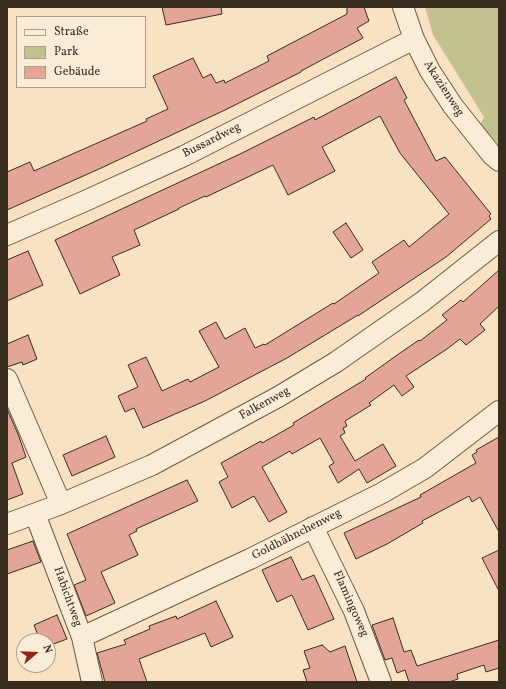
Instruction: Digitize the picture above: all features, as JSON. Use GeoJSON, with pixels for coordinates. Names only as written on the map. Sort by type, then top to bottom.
{"type":"FeatureCollection","features":[{"type":"Feature","properties":{"kind":"street","name":"Akazienweg"},"geometry":{"type":"LineString","coordinates":[[403,7],[414,39],[430,71],[453,106],[492,155],[499,161]]}},
{"type":"Feature","properties":{"kind":"street","name":"Bussardweg"},"geometry":{"type":"LineString","coordinates":[[7,235],[184,156],[414,39]]}},
{"type":"Feature","properties":{"kind":"street","name":"Falkenweg"},"geometry":{"type":"LineString","coordinates":[[7,524],[61,504],[152,465],[278,397],[330,366],[422,302],[499,241]]}},
{"type":"Feature","properties":{"kind":"street"},"geometry":{"type":"LineString","coordinates":[[7,379],[61,504]]}},
{"type":"Feature","properties":{"kind":"street","name":"Goldhähnchenweg"},"geometry":{"type":"LineString","coordinates":[[82,637],[250,559],[382,493],[425,468],[499,411]]}},
{"type":"Feature","properties":{"kind":"street","name":"Habichtweg"},"geometry":{"type":"LineString","coordinates":[[36,514],[82,637],[92,682]]}},
{"type":"Feature","properties":{"kind":"street","name":"Flamingoweg"},"geometry":{"type":"LineString","coordinates":[[313,527],[354,611],[381,682]]}},
{"type":"Feature","properties":{"kind":"green space"},"geometry":{"type":"Polygon","coordinates":[[[425,7],[499,7],[499,145],[480,125],[484,117],[433,35],[425,7]]]}},
{"type":"Feature","properties":{"kind":"building"},"geometry":{"type":"Polygon","coordinates":[[[162,7],[221,7],[222,14],[166,25],[162,7]]]}},
{"type":"Feature","properties":{"kind":"building"},"geometry":{"type":"Polygon","coordinates":[[[347,7],[364,7],[369,21],[357,28],[363,38],[301,72],[225,110],[7,210],[7,172],[30,162],[34,171],[147,121],[146,119],[168,109],[153,76],[193,58],[203,78],[211,74],[216,83],[224,80],[225,83],[269,61],[267,56],[347,14],[347,7]]]}},
{"type":"Feature","properties":{"kind":"building"},"geometry":{"type":"Polygon","coordinates":[[[396,77],[407,98],[404,100],[436,161],[445,157],[491,214],[489,216],[491,219],[446,257],[358,316],[287,358],[205,401],[143,428],[134,408],[125,412],[118,396],[138,387],[128,365],[146,357],[162,391],[188,379],[190,382],[219,367],[199,331],[216,322],[225,339],[245,328],[255,348],[264,344],[265,345],[333,303],[334,304],[379,273],[372,262],[404,240],[409,247],[449,214],[400,153],[380,116],[322,147],[335,171],[288,195],[273,165],[134,230],[140,245],[112,257],[120,275],[80,294],[55,240],[240,154],[314,117],[315,120],[396,77]]]}},
{"type":"Feature","properties":{"kind":"building"},"geometry":{"type":"Polygon","coordinates":[[[346,223],[363,250],[351,258],[333,232],[346,223]]]}},
{"type":"Feature","properties":{"kind":"building"},"geometry":{"type":"Polygon","coordinates":[[[28,251],[43,285],[7,301],[7,260],[28,251]]]}},
{"type":"Feature","properties":{"kind":"building"},"geometry":{"type":"Polygon","coordinates":[[[499,270],[499,306],[480,324],[485,330],[466,345],[460,339],[406,376],[414,387],[402,396],[394,385],[369,403],[371,405],[345,421],[347,426],[343,428],[345,433],[340,436],[355,461],[383,444],[396,466],[367,483],[359,469],[338,483],[329,466],[334,463],[320,438],[292,454],[290,451],[262,467],[287,512],[269,522],[254,496],[232,508],[219,482],[228,477],[221,463],[294,425],[293,423],[366,379],[365,378],[419,340],[420,341],[447,320],[442,315],[461,300],[463,302],[499,270]]]}},
{"type":"Feature","properties":{"kind":"building"},"geometry":{"type":"Polygon","coordinates":[[[28,335],[37,359],[23,365],[22,362],[7,367],[7,344],[28,335]]]}},
{"type":"Feature","properties":{"kind":"building"},"geometry":{"type":"Polygon","coordinates":[[[7,409],[26,457],[12,463],[23,494],[7,500],[7,409]]]}},
{"type":"Feature","properties":{"kind":"building"},"geometry":{"type":"Polygon","coordinates":[[[106,436],[115,457],[72,476],[63,455],[106,436]]]}},
{"type":"Feature","properties":{"kind":"building"},"geometry":{"type":"Polygon","coordinates":[[[499,437],[499,532],[480,497],[472,502],[469,496],[422,521],[423,523],[387,544],[356,559],[344,533],[421,497],[420,495],[476,463],[472,455],[477,452],[476,450],[499,437]]]}},
{"type":"Feature","properties":{"kind":"building"},"geometry":{"type":"Polygon","coordinates":[[[187,480],[198,501],[136,529],[137,531],[129,535],[138,555],[101,572],[115,603],[86,616],[74,585],[86,580],[67,534],[187,480]]]}},
{"type":"Feature","properties":{"kind":"building"},"geometry":{"type":"Polygon","coordinates":[[[33,541],[41,562],[7,574],[7,550],[33,541]]]}},
{"type":"Feature","properties":{"kind":"building"},"geometry":{"type":"Polygon","coordinates":[[[499,550],[499,591],[482,558],[499,550]]]}},
{"type":"Feature","properties":{"kind":"building"},"geometry":{"type":"Polygon","coordinates":[[[291,557],[302,580],[314,575],[334,619],[308,630],[292,595],[277,602],[262,570],[291,557]]]}},
{"type":"Feature","properties":{"kind":"building"},"geometry":{"type":"Polygon","coordinates":[[[216,601],[233,637],[211,647],[205,633],[139,659],[147,682],[105,682],[97,653],[126,644],[124,640],[150,629],[149,626],[176,616],[177,619],[216,601]]]}},
{"type":"Feature","properties":{"kind":"building"},"geometry":{"type":"Polygon","coordinates":[[[57,615],[67,639],[56,643],[56,633],[37,633],[34,625],[57,615]]]}},
{"type":"Feature","properties":{"kind":"building"},"geometry":{"type":"Polygon","coordinates":[[[393,618],[404,652],[411,650],[417,666],[499,640],[499,668],[486,672],[484,665],[457,674],[458,679],[449,682],[409,682],[405,670],[397,673],[392,658],[385,660],[372,625],[393,618]]]}},
{"type":"Feature","properties":{"kind":"building"},"geometry":{"type":"Polygon","coordinates":[[[322,645],[330,652],[345,646],[357,682],[307,682],[303,670],[310,668],[304,651],[322,645]]]}}]}
